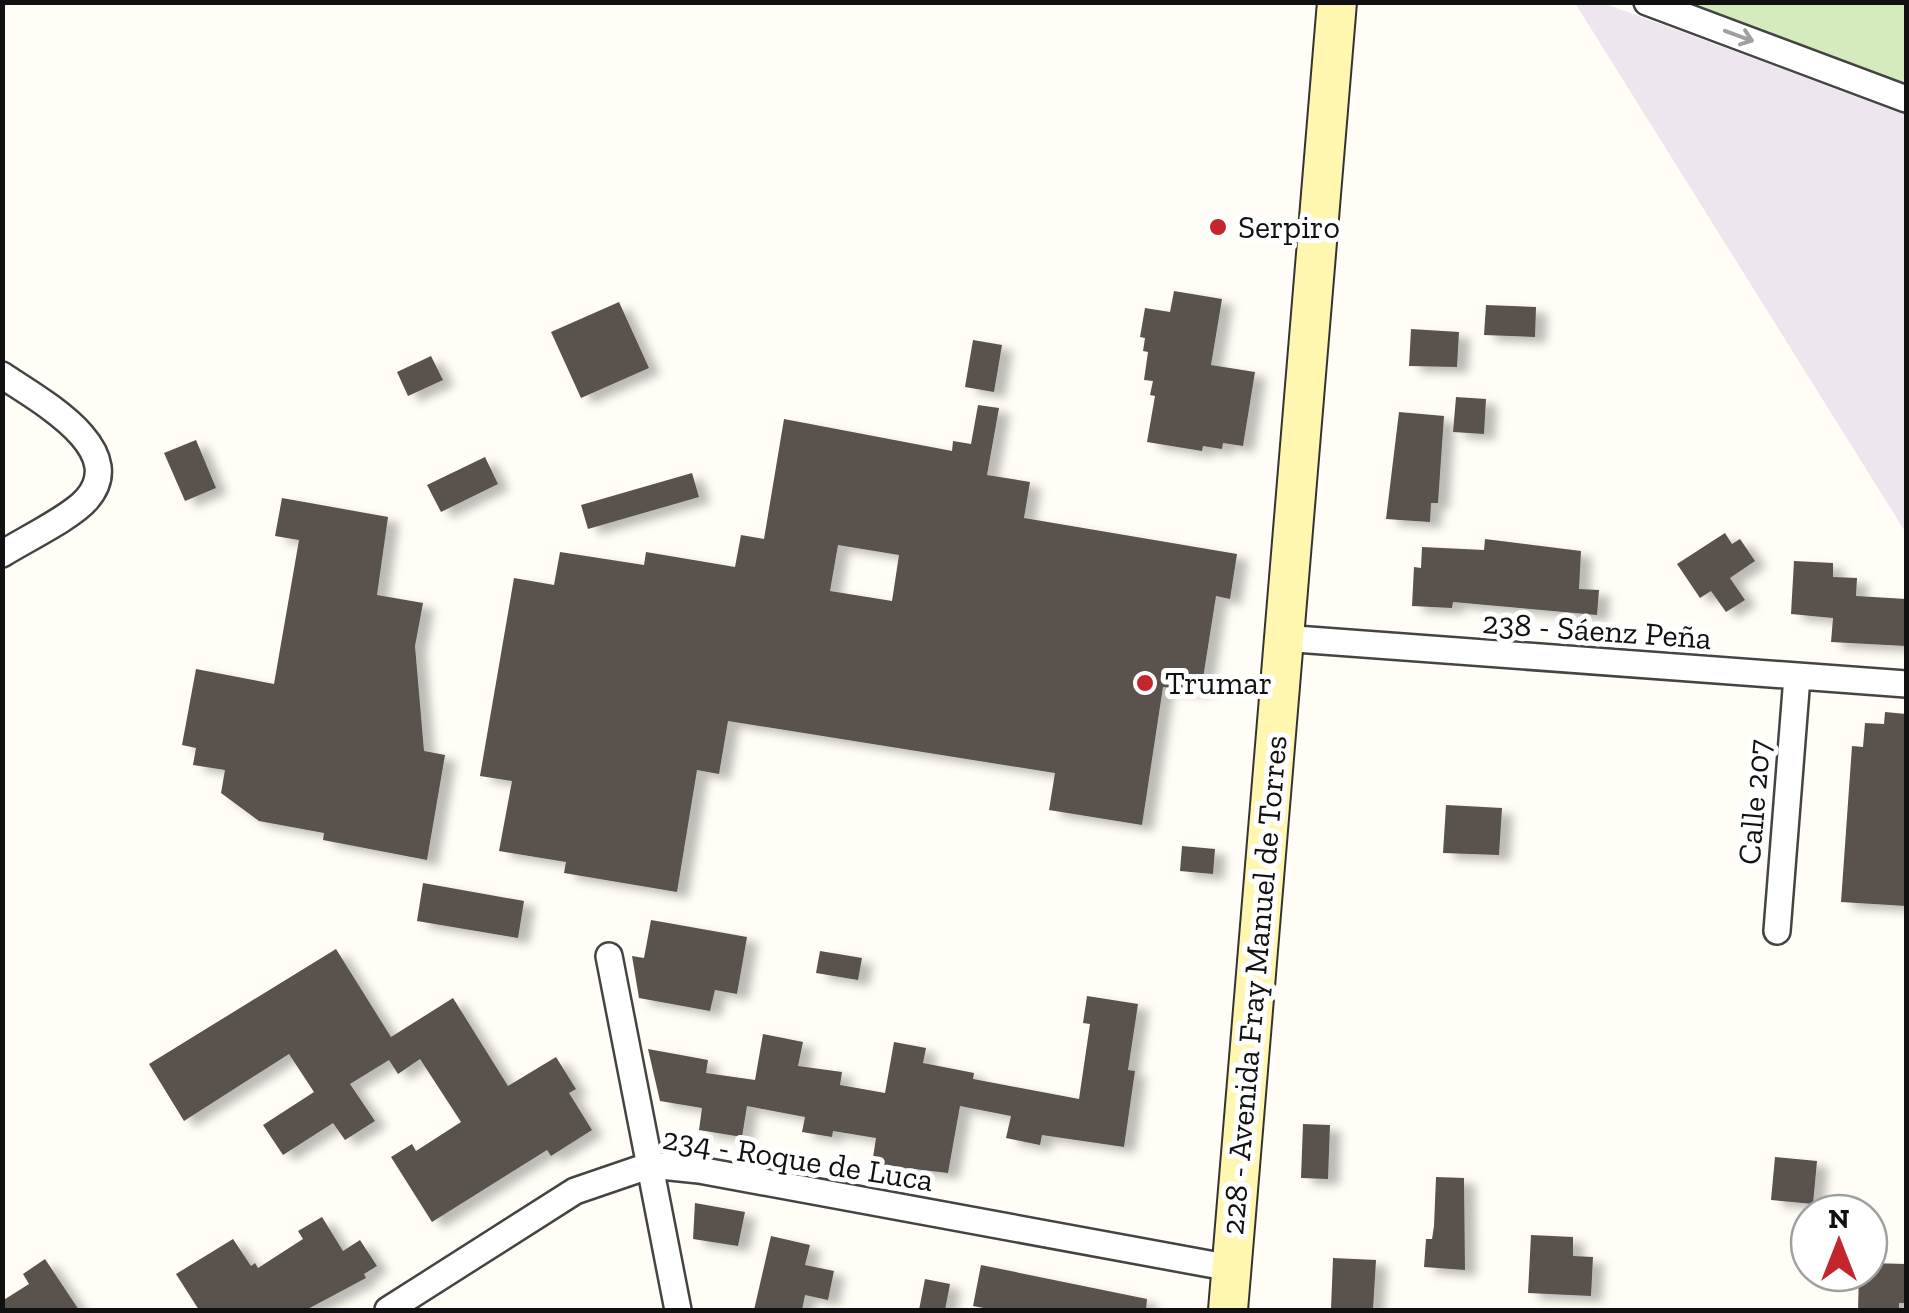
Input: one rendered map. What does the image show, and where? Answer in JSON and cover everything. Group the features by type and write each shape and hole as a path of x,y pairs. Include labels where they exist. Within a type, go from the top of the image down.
{"main road":[{"name":"228 - Avenida Fray Manuel de Torres","path":"1228,1310 1337,2"}],"street":[{"path":"1647,2 1906,98"},
{"path":"2,375 83,433 96,454 96,478 88,499 2,554"},
{"name":"238 - Sáenz Peña","path":"1282,638 1906,684"},
{"name":"Calle 207","path":"1777,931 1797,678"},
{"path":"609,956 678,1310"},
{"name":"234 - Roque de Luca","path":"388,1310 575,1191 651,1165 699,1170 1231,1268"}],"shaded area":[{"path":"1575,3 1603,3 1906,114 1906,533"}],"green space":[{"path":"1691,3 1901,3 1906,6 1906,85"}],"building":[{"path":"1174,291 1222,299 1211,365 1255,372 1243,446 1223,443 1222,449 1203,446 1202,451 1147,442 1155,396 1150,395 1153,381 1144,380 1148,352 1143,351 1145,338 1140,337 1145,308 1170,312"},
{"path":"619,302 649,368 581,398 551,332"},
{"path":"1486,305 1536,307 1535,337 1484,335"},
{"path":"1411,329 1459,332 1457,367 1409,366"},
{"path":"973,340 1002,345 994,392 965,387"},
{"path":"431,356 443,380 408,396 397,372"},
{"path":"1456,397 1486,399 1484,434 1453,432"},
{"path":"978,405 999,408 987,475 1030,482 1024,518 1237,554 1230,599 1216,596 1201,691 1163,687 1142,825 1049,810 1055,773 728,721 719,774 697,770 677,892 564,873 566,862 499,851 512,781 480,776 514,578 554,585 560,552 644,565 646,552 735,567 741,535 764,539 784,419 952,451 953,441 971,444","holes":["838,545 899,555 892,601 830,591"]},
{"path":"1399,412 1444,416 1438,503 1431,503 1430,522 1386,519"},
{"path":"196,440 216,488 185,501 164,453"},
{"path":"485,457 498,484 441,512 427,485"},
{"path":"692,473 699,497 588,529 581,505"},
{"path":"282,498 388,517 377,595 423,603 415,646 424,751 445,755 427,860 323,840 324,833 259,821 221,793 225,770 193,765 196,748 182,745 196,669 274,684 299,540 275,536"},
{"path":"1725,533 1732,544 1740,539 1755,561 1730,578 1745,600 1726,612 1711,591 1700,598 1677,564"},
{"path":"1485,539 1581,551 1579,589 1599,590 1597,615 1453,602 1452,608 1412,606 1414,567 1421,568 1422,547 1484,550"},
{"path":"1794,561 1833,563 1833,577 1857,578 1856,596 1906,599 1906,646 1831,642 1833,618 1791,614"},
{"path":"1885,712 1906,714 1906,906 1841,902 1852,746 1863,747 1865,723 1884,724"},
{"path":"1446,805 1502,808 1499,855 1443,853"},
{"path":"1182,846 1215,849 1213,874 1180,871"},
{"path":"423,883 524,901 518,938 417,921"},
{"path":"651,920 747,937 737,994 715,990 710,1011 639,998 632,956 644,958"},
{"path":"336,949 391,1037 453,998 508,1086 556,1057 576,1089 569,1093 592,1130 551,1156 547,1150 432,1222 391,1157 412,1144 416,1151 461,1122 420,1059 398,1074 389,1060 350,1084 375,1121 345,1140 333,1123 283,1155 263,1125 314,1092 289,1054 184,1121 149,1064"},
{"path":"820,951 862,958 858,980 816,973"},
{"path":"1087,996 1138,1004 1128,1070 1135,1071 1124,1147 1042,1135 1040,1145 1006,1138 1011,1116 960,1106 948,1173 872,1164 876,1138 833,1131 832,1137 802,1132 805,1117 747,1106 742,1137 699,1130 702,1108 660,1101 648,1049 708,1060 706,1073 755,1080 763,1034 803,1042 798,1066 842,1072 840,1085 885,1093 894,1042 926,1048 923,1063 974,1073 973,1079 1079,1099 1090,1024 1083,1023"},
{"path":"1303,1124 1330,1125 1328,1179 1301,1178"},
{"path":"1775,1157 1817,1161 1814,1193 1789,1193 1789,1202 1771,1200"},
{"path":"1436,1177 1464,1178 1465,1270 1424,1267 1426,1239 1432,1239 1434,1226"},
{"path":"695,1203 745,1212 738,1246 693,1239"},
{"path":"322,1217 343,1251 360,1240 377,1266 364,1274 366,1278 306,1310 199,1310 176,1274 233,1239 251,1266 255,1263 258,1268 303,1239 298,1231"},
{"path":"1531,1235 1573,1237 1573,1256 1593,1257 1591,1296 1528,1293"},
{"path":"771,1236 810,1245 805,1265 834,1271 828,1300 805,1295 802,1310 754,1310"},
{"path":"1333,1258 1376,1260 1373,1310 1331,1309"},
{"path":"45,1259 79,1310 2,1310 2,1301 29,1284 23,1274"},
{"path":"1889,1264 1906,1264 1906,1303 1899,1303 1899,1310 1858,1310 1858,1293 1889,1293"},
{"path":"981,1265 1147,1299 1146,1310 994,1310 973,1306"},
{"path":"925,1279 950,1284 945,1310 919,1310"}],"place":[{"name":"Serpiro","path":"1218,227"},
{"name":"Trumar","path":"1145,683"}]}
